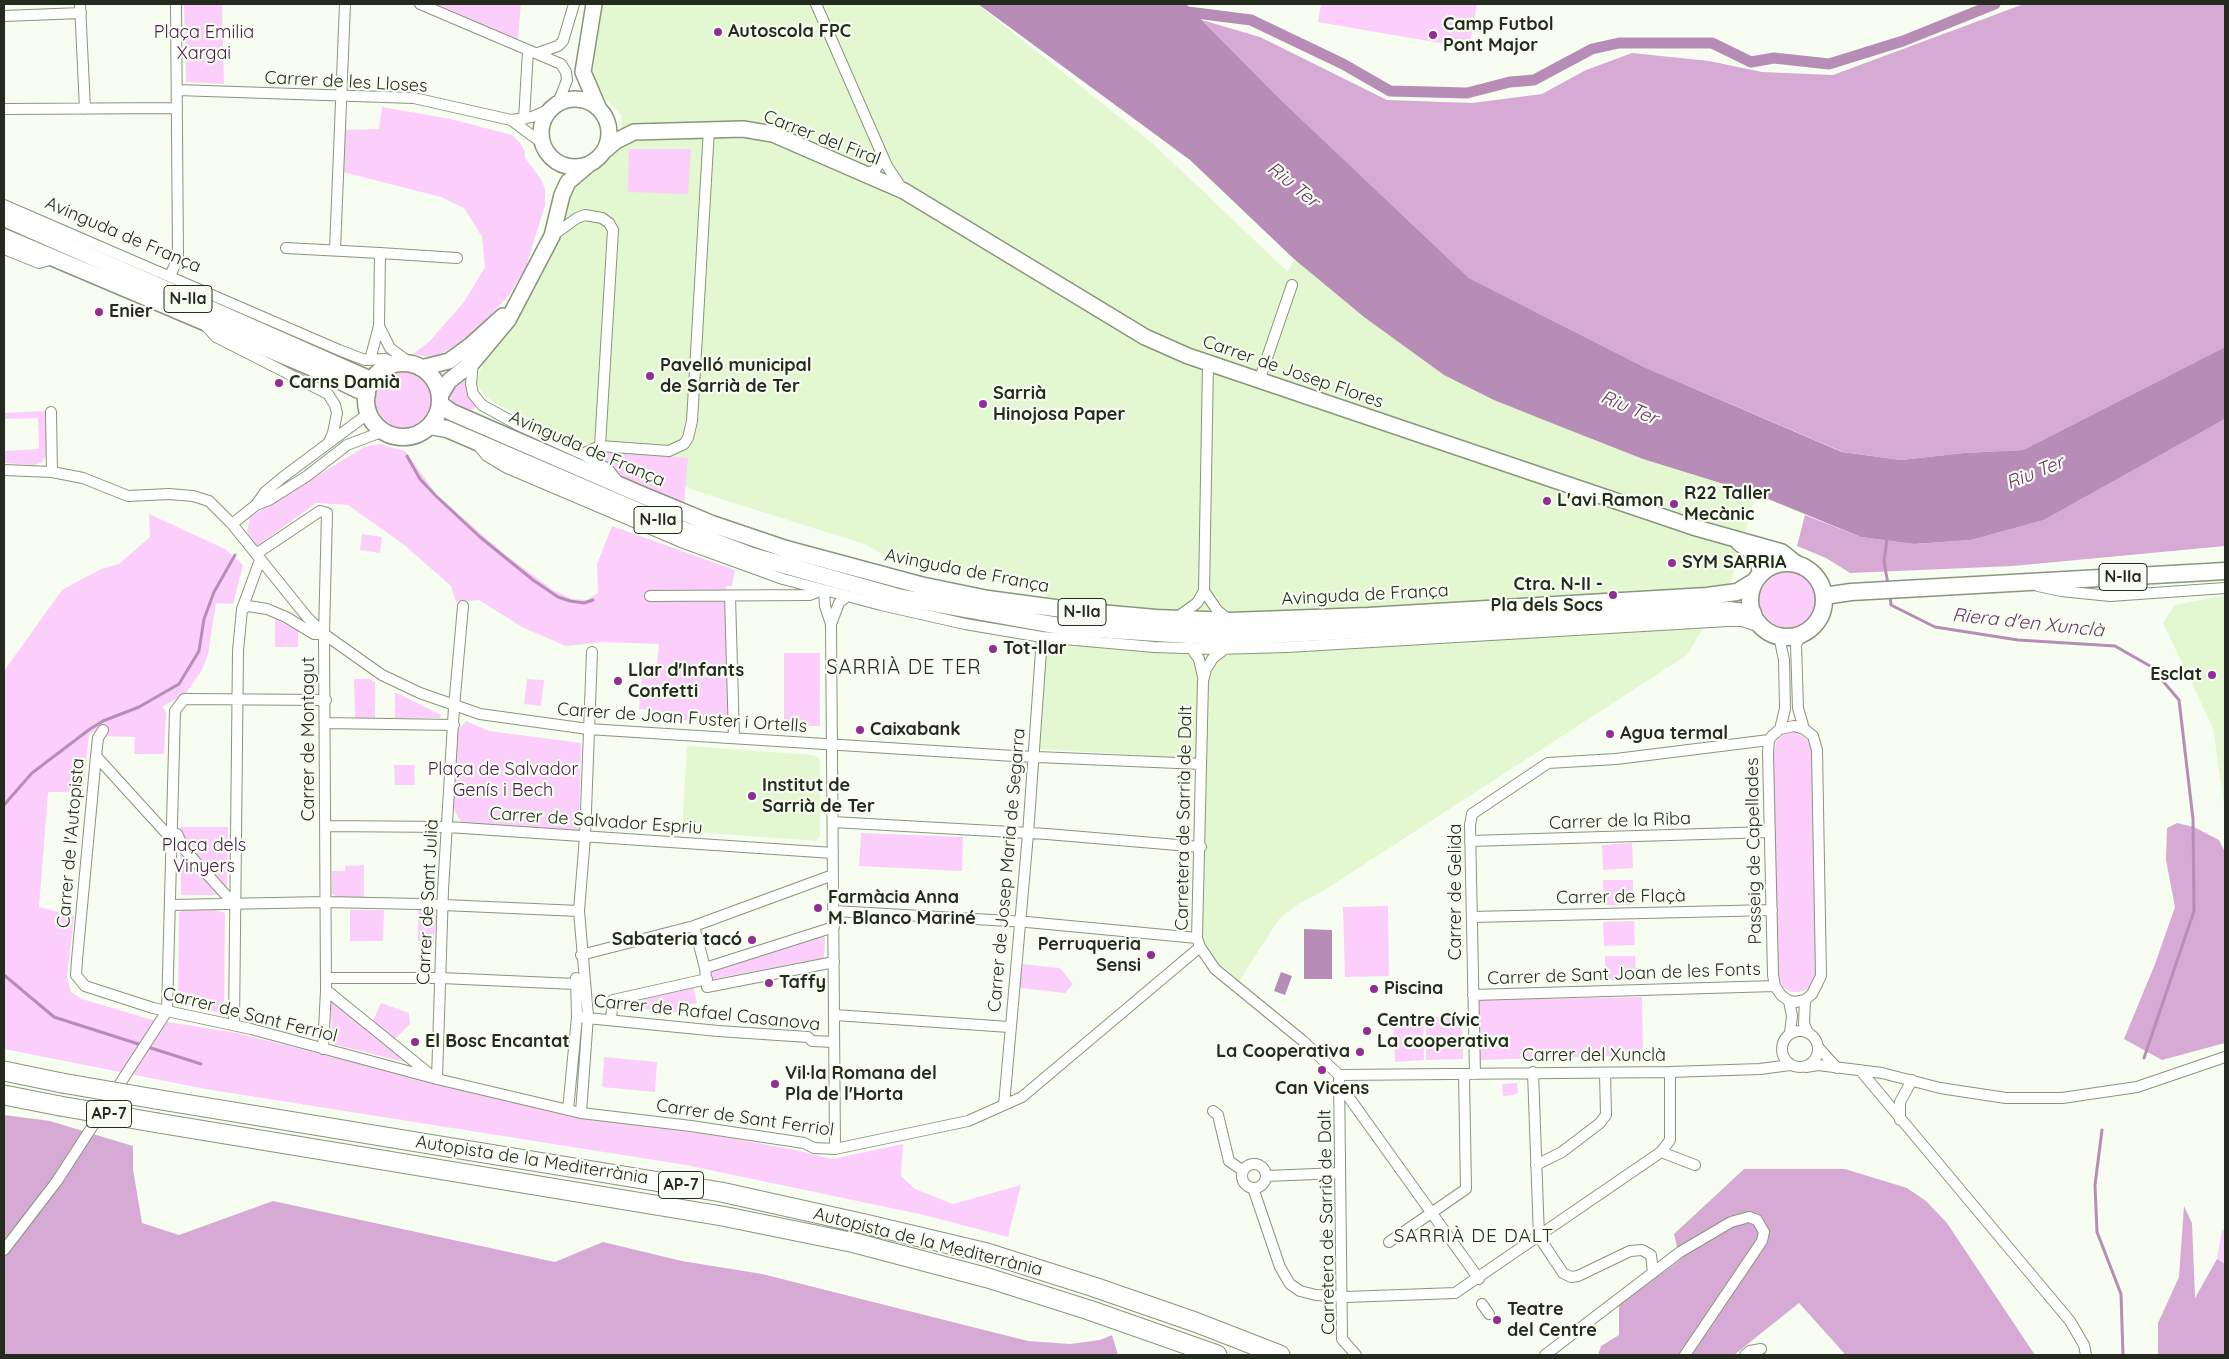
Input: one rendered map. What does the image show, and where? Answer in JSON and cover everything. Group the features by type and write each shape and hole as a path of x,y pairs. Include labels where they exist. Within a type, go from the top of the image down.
{"highway":[{"name":"Autopista de la Mediterrània","path":"4,1071 155,1099 721,1192 987,1254 1196,1322 1280,1355"},
{"name":"Autopista de la Mediterrània","path":"4,1094 158,1123 722,1216 855,1243 988,1278 1187,1343 1217,1355"}],"main road":[{"name":"Avinguda de França","path":"4,218 369,387"},
{"name":"N-IIa","path":"4,237 313,368 369,387"},
{"path":"393,363 416,365 434,380 440,400 437,416 430,426 420,433 408,437 395,436 384,432 375,424 369,413 369,387 393,363"},
{"name":"Avinguda de França","path":"440,400 452,412 712,524 786,549 911,583 988,599 1174,619 1230,620 1368,616 1707,596 1738,592 1758,578"},
{"name":"Avinguda de França","path":"430,426 447,428 665,523 752,556 898,597 1066,627 1193,636 1252,636 1729,610 1753,613"},
{"name":"N-IIa","path":"1758,578 1775,565 1797,564"},
{"path":"1758,578 1750,600 1753,613 1763,628 1779,636 1791,637 1803,634 1813,627 1820,618 1824,607 1824,596 1817,578 1797,564"},
{"name":"N-IIa","path":"1824,596 1910,588 2225,571"}],"street":[{"path":"170,276 178,258 176,4"},
{"path":"335,250 345,4"},
{"path":"533,52 558,46 563,41 574,4"},
{"path":"562,195 560,182 545,148 541,127 583,72 594,4"},
{"name":"Carrer de Josep Flores","path":"816,4 883,158 904,191 1145,336 1208,364 1735,541 1758,544 1782,552 1797,564"},
{"path":"427,5 561,64 566,72 567,80 557,104"},
{"path":"4,16 80,8 85,109"},
{"path":"524,119 533,52"},
{"path":"440,400 449,381 473,362 495,338 508,320 513,307 532,278 552,236 562,195 568,182 603,152 609,133 583,72"},
{"name":"Carrer de les Lloses","path":"177,90 414,98 511,120 524,119 557,104"},
{"path":"557,104 580,99 634,132"},
{"path":"4,109 177,108"},
{"name":"Carrer de les Lloses","path":"511,120 545,148"},
{"path":"582,454 600,446 648,451 677,448 688,438 692,415 709,129"},
{"name":"Carrer del Firal","path":"603,152 616,141 634,132 709,129 760,131 904,191"},
{"path":"545,148 558,163 568,166 588,165"},
{"path":"866,174 875,170 883,158"},
{"name":"Avinguda de França","path":"4,205 339,350 368,360 386,359 393,363"},
{"path":"552,236 577,218 585,215 594,215 602,218 609,223 613,230 600,446"},
{"path":"286,248 457,258"},
{"path":"4,249 39,263 53,259"},
{"path":"368,360 379,326 380,253"},
{"path":"1259,381 1292,285"},
{"path":"379,326 390,348 416,365 450,361 471,345 513,307"},
{"path":"201,321 216,337 328,394 335,404 337,414 334,433 329,442"},
{"path":"473,362 470,374 473,394 482,405 520,426 582,454 608,469 622,486"},
{"path":"1174,619 1197,603 1204,591 1208,364"},
{"path":"51,412 52,472"},
{"path":"256,505 265,492 369,413"},
{"path":"484,426 520,426"},
{"path":"232,524 256,505 268,500 306,476 347,445 384,432"},
{"name":"Avinguda de França","path":"474,440 487,456 508,468 630,521 731,561 847,596 965,624 1042,637 1191,648 1226,648 1728,621 1742,621 1763,628"},
{"name":"Carrer de Joan Fuster i Ortells","path":"4,470 52,472 83,478 128,496 169,494 202,498 209,501 232,524 307,617 324,634 382,675 454,707 480,714 529,723 588,729 1034,756 1201,764"},
{"name":"Carrer de Montagut","path":"258,557 320,511 327,513 324,634 326,700 326,990 324,1049"},
{"name":"Carrer de Josep Flores","path":"1735,541 1756,555 1758,578"},
{"path":"234,1025 238,651 242,609 258,557"},
{"path":"2020,582 2061,591 2110,596 2225,588"},
{"path":"650,596 810,596 823,590 825,606 831,624 835,1149"},
{"path":"1204,591 1217,610 1230,620"},
{"path":"730,596 734,738"},
{"path":"831,624 839,603 847,596"},
{"path":"242,609 248,606 267,608 314,634 324,634"},
{"name":"Carrer de Sant Julià","path":"437,1080 443,905 454,707 464,606"},
{"path":"1803,634 1796,644 1798,708 1804,729"},
{"path":"1779,636 1784,660 1785,709 1780,729 1794,726 1804,729 1813,736 1817,750 1821,970 1818,986 1805,1000 1804,1024 1808,1033 1814,1038 1818,1048 1838,1068"},
{"name":"Carrer de Josep Maria de Segarra","path":"1004,1106 1009,1027 1028,834 1042,637"},
{"name":"Carretera de Sarrià de Dalt","path":"1191,648 1199,659 1203,681 1199,942 1215,969 1260,1008 1303,1040 1339,1080 1342,1339 1356,1355"},
{"name":"Carretera de Sarrià de Dalt","path":"1203,681 1206,669 1213,658 1226,648"},
{"path":"581,1113 583,1017 579,911 585,837 592,652"},
{"path":"4,1250 56,1181 167,1011 175,711 184,699 326,700"},
{"path":"326,723 454,725"},
{"name":"Passeig de Capellades","path":"1775,986 1769,740 1780,729"},
{"name":"Carrer de l'Autopista","path":"77,960 96,756 98,738 102,730"},
{"name":"Carrer de Gelida","path":"1432,1211 1466,1189 1473,995 1470,841 1472,814 1548,763 1616,759 1769,740"},
{"path":"96,756 166,833 177,834 185,850 235,905"},
{"path":"833,822 1201,847"},
{"name":"Carrer de Salvador Espriu","path":"326,826 448,827 833,853"},
{"name":"Carrer de la Riba","path":"1470,841 1770,832"},
{"path":"581,955 694,926 833,875"},
{"path":"171,905 325,902 579,911"},
{"name":"Carrer de Flaçà","path":"1472,917 1772,910"},
{"path":"834,911 1020,923 1199,942"},
{"path":"694,926 705,968 707,987 834,962"},
{"path":"705,968 834,927"},
{"name":"Carrer de Sant Ferriol","path":"77,960 76,976 85,986 167,1011 234,1025 437,1080 581,1113 691,1126 804,1143 814,1148 835,1149 968,1121 1022,1097 1199,942"},
{"path":"568,1110 583,1017 575,984 581,955"},
{"path":"326,978 440,978 575,984"},
{"path":"612,1018 613,1000 707,979"},
{"path":"1775,986 1789,1001 1792,1016 1790,1033"},
{"name":"Carrer de Sant Joan de les Fonts","path":"1473,995 1775,986"},
{"name":"Carrer de Sant Ferriol","path":"326,990 437,1080"},
{"path":"1789,1001 1805,1000"},
{"path":"835,1015 1009,1027"},
{"name":"Carrer de Rafael Casanova","path":"583,1017 612,1018 718,1031 808,1037 812,1041 834,1042"},
{"path":"1760,1069 1772,1060 1784,1039 1790,1033 1796,1031 1808,1033"},
{"path":"1781,1047 1782,1055 1790,1065 1795,1067 1806,1066 1860,1070 1912,1080 1940,1088 2006,1098 2062,1098 2137,1087 2225,1057"},
{"path":"1806,1066 1815,1059 1818,1048"},
{"name":"Carrer del Xunclà","path":"1339,1080 1533,1072 1670,1072 1760,1069 1790,1065"},
{"path":"1860,1070 1900,1120 2070,1320 2084,1345 2086,1355"},
{"path":"1533,1072 1539,1237 1563,1273 1570,1276 1578,1276 1630,1251 1642,1250 1651,1255 1653,1272"},
{"path":"1252,1188 1280,1267 1290,1284 1300,1291 1316,1295 1455,1293 1479,1279 1661,1152 1670,1140 1670,1072"},
{"path":"1536,1165 1562,1152 1600,1123 1606,1115 1605,1073"},
{"path":"1339,1080 1479,1279"},
{"path":"1900,1120 1900,1102 1912,1080"},
{"path":"1213,1111 1218,1115 1228,1161 1242,1170"},
{"path":"1661,1152 1695,1165"},
{"path":"1256,1163 1264,1168 1266,1176 1264,1182 1259,1187 1252,1188 1245,1185 1242,1178 1242,1170 1248,1164 1256,1163"},
{"path":"1266,1176 1340,1173"},
{"path":"1389,1242 1432,1211"},
{"path":"1545,1355 1680,1252 1731,1222 1749,1217 1757,1220 1764,1232 1762,1241 1685,1355"},
{"path":"1482,1304 1489,1314"},
{"path":"1745,1355 1750,1351 1761,1349"}],"shaded area":[{"path":"602,4 977,4 1151,142 1288,272 1294,259 1364,317 1444,375 1643,459 1756,494 1731,581 1687,655 1323,891 1297,905 1279,919 1239,981 1208,953 1203,935 1206,759 1037,749 1045,586 1010,584 898,562 864,544 696,491 496,404 485,396 476,383 486,357 533,291 554,244 573,178 600,165 620,144 622,115 604,98 592,76"},
{"path":"2024,4 2225,4 2225,347 2023,450 1964,453 1901,460 1843,452 1644,367 1469,278 1280,99 1202,20 1260,37 1387,100 1472,103 1542,94 1586,70 1632,53 1709,61 1762,72 1833,75"},
{"path":"2225,419 2225,546 2013,566 1850,573 1826,558 1797,546 1805,515 1861,537 1914,544 1971,540 2044,520"},
{"path":"2225,595 2225,812 2213,728 2163,623 2175,605"},
{"name":"Institut de Sarrià de Ter","path":"687,746 814,755 820,760 820,837 816,841 682,831"},
{"path":"2177,823 2194,827 2219,840 2225,852 2225,1043 2162,1060 2124,1039 2155,964 2175,907 2166,860 2167,828"},
{"path":"4,1115 50,1121 133,1146 133,1169 142,1223 179,1235 273,1201 555,1262 603,1242 682,1261 762,1274 1028,1341 1070,1344 1100,1340 1112,1335 1118,1355 4,1355"},
{"path":"1744,1169 1845,1169 1907,1188 1926,1201 1947,1223 2035,1355 1843,1355 1844,1353 1799,1303 1734,1355 1598,1355 1601,1346 1619,1335 1619,1305 1680,1260 1674,1234"},
{"path":"2184,1206 2192,1223 2195,1298 2217,1259 2225,1264 2225,1355 2158,1355 2158,1323 2179,1277"}],"green space":[{"name":"Plaça Emilia Xargai","path":"184,4 222,4 224,84 186,82"},
{"path":"437,4 521,4 518,39 437,6"},
{"name":"Camp Futbol Pont Major","path":"1321,4 1477,4 1469,48 1318,22"},
{"path":"382,107 451,119 512,135 525,151 525,158 541,179 545,189 545,205 526,267 509,295 474,333 440,355 429,357 413,354 430,341 464,302 485,267 482,237 464,208 441,197 343,172 344,130 379,129"},
{"path":"629,149 691,149 688,194 628,192"},
{"path":"404,372 415,374 428,385 433,401 431,412 420,425 404,430 393,428 380,417 375,401 377,390 388,377"},
{"path":"467,372 468,389 477,405 470,413 454,406 450,397 450,389"},
{"path":"45,411 47,454 42,462 34,465 4,463 4,451 39,449 38,418 4,419 4,413"},
{"path":"379,444 405,451 437,495 503,553 553,590 572,599 587,600 598,593 597,564 612,526 735,570 732,586 726,586 728,723 650,718 649,710 639,709 642,675 656,676 659,644 603,642 566,646 522,627 479,600 456,602 451,586 403,544 348,505 316,503 257,546 247,532 250,517 364,447"},
{"path":"610,452 688,458 684,505 630,482 593,453"},
{"path":"149,514 225,549 243,565 233,604 216,603 208,654 202,670 186,693 162,707 166,714 164,754 134,754 135,737 102,736 103,724 89,735 83,792 48,792 39,907 74,916 67,977 71,992 82,999 149,1019 237,1033 565,1115 718,1136 796,1150 832,1159 903,1144 901,1176 915,1189 953,1204 1021,1185 1008,1237 924,1215 686,1165 206,1089 4,1049 4,671 62,590 101,569 119,564 150,537"},
{"path":"362,534 382,537 380,553 360,550"},
{"path":"1788,570 1799,572 1812,583 1817,599 1815,610 1804,623 1788,628 1777,626 1764,615 1759,599 1761,588 1772,575"},
{"path":"275,619 298,631 298,647 275,647"},
{"path":"784,653 820,653 820,726 784,726"},
{"path":"354,679 369,679 375,682 375,718 355,718"},
{"path":"527,679 544,680 541,706 524,704"},
{"path":"395,692 441,715 440,718 395,718"},
{"name":"Plaça de Salvador Genís i Bech","path":"466,721 489,731 581,743 579,834 462,824 454,810 455,734"},
{"path":"1793,732 1801,735 1808,741 1813,753 1818,970 1816,982 1809,989 1799,992 1791,992 1783,987 1778,977 1773,757 1776,742 1783,735"},
{"path":"394,765 414,765 415,785 395,785"},
{"name":"Plaça dels Vinyers","path":"180,827 228,827 227,885 222,895 181,895"},
{"path":"861,833 963,837 962,871 859,866"},
{"path":"1632,843 1633,868 1603,870 1602,845"},
{"path":"364,865 364,897 337,897 332,893 332,871 345,871 345,866"},
{"path":"1603,880 1633,880 1633,905 1603,905"},
{"path":"1388,906 1389,976 1345,977 1343,907"},
{"path":"183,910 216,910 225,913 224,1009 219,1013 180,1003 178,999 179,913"},
{"path":"350,910 384,910 383,941 350,941"},
{"path":"418,910 430,910 436,916 434,941 418,941"},
{"path":"1634,921 1635,945 1604,946 1603,922"},
{"path":"821,934 825,938 824,958 713,979 711,969"},
{"path":"1605,956 1635,956 1636,980 1605,980"},
{"path":"1022,964 1060,968 1073,984 1065,993 1020,988"},
{"path":"693,987 697,1003 688,1005 690,1014 617,1006 617,1004"},
{"path":"1642,997 1643,1055 1480,1060 1478,1000"},
{"path":"330,999 412,1064 333,1044"},
{"path":"381,1003 409,1013 410,1024 395,1039 373,1021"},
{"path":"1423,1016 1424,1060 1395,1062 1393,1017"},
{"path":"1462,1016 1463,1059 1426,1060 1426,1017"},
{"path":"604,1057 657,1062 655,1092 602,1087"},
{"path":"1517,1083 1518,1093 1503,1096 1502,1084"},
{"path":"2222,1229 2225,1231 2225,1264 2217,1259"}],"water":[{"name":"Riu Ter","path":"978,4 1186,4 1280,99 1469,278 1644,367 1842,452 1901,460 1964,453 2023,450 2225,347 2225,419 2044,520 1971,540 1914,544 1861,537 1756,494 1643,459 1494,400 1444,375 1364,317 1294,259 1190,160"},
{"path":"1304,929 1332,930 1332,979 1304,979"},
{"path":"1281,972 1292,976 1285,995 1274,991"}],"waterway":[{"path":"1180,11 1251,20 1343,64 1390,91 1467,93 1510,82 1534,80 1592,49 1619,43 1712,43 1751,62 1774,58 1829,64 1903,41 1995,4"},
{"path":"407,456 420,479 436,496 480,537 533,580 558,597 584,603 593,600"},
{"name":"Riera d'en Xunclà","path":"1887,538 1884,562 1888,584"},
{"path":"4,805 32,773 90,729 103,721 139,707 179,684 199,651 204,619 214,592 235,555"},
{"name":"Riera d'en Xunclà","path":"1890,595 1891,605 1935,627 2018,640 2115,646 2150,666 2179,700 2193,819 2194,911 2144,1058"},
{"path":"4,975 54,1017 201,1064"},
{"name":"Riera d'en Xunclà","path":"2102,1130 2095,1185 2097,1232 2121,1294 2123,1355"}],"place":[{"name":"Autoscola FPC","path":"718,32"},
{"name":"Camp Futbol Pont Major","path":"1433,35"},
{"name":"Enier","path":"99,312"},
{"name":"Pavelló municipal de Sarrià de Ter","path":"650,376"},
{"name":"Carns Damià","path":"279,383"},
{"name":"Sarrià Hinojosa Paper","path":"983,404"},
{"name":"L'avi Ramon","path":"1547,501"},
{"name":"R22 Taller Mecànic","path":"1674,504"},
{"name":"SYM SARRIA","path":"1672,563"},
{"name":"Ctra. N-II - Pla dels Socs","path":"1613,595"},
{"name":"Tot-llar","path":"993,649"},
{"name":"Esclat","path":"2212,675"},
{"name":"Llar d'Infants Confetti","path":"618,681"},
{"name":"Caixabank","path":"860,730"},
{"name":"Agua termal","path":"1610,734"},
{"name":"Institut de Sarrià de Ter","path":"752,796"},
{"name":"Farmàcia Anna M. Blanco Mariné","path":"818,908"},
{"name":"Sabateria tacó","path":"752,940"},
{"name":"Perruqueria Sensi","path":"1151,955"},
{"name":"Taffy","path":"769,983"},
{"name":"Piscina","path":"1374,989"},
{"name":"Centre Cívic La cooperativa","path":"1367,1031"},
{"name":"El Bosc Encantat","path":"415,1042"},
{"name":"La Cooperativa","path":"1360,1052"},
{"name":"Can Vicens","path":"1322,1070"},
{"name":"Vil·la Romana del Pla de l'Horta","path":"775,1084"},
{"name":"Teatre del Centre","path":"1497,1320"}],"district":[{"name":"SARRIÀ DE TER","path":"904,668"},
{"name":"SARRIÀ DE DALT","path":"1474,1236"}]}
